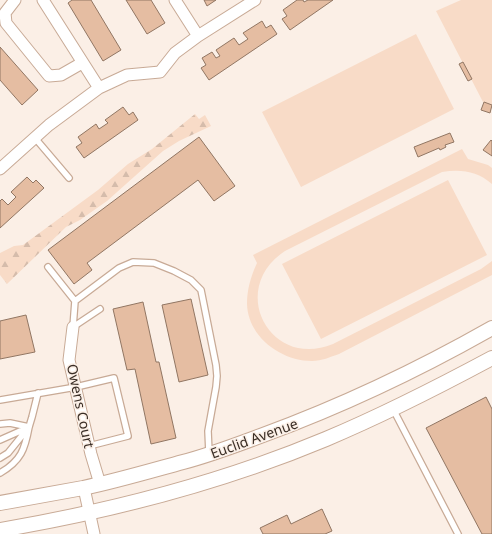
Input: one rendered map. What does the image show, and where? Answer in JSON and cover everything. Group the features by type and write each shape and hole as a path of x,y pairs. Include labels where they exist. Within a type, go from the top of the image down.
{"street":[{"path":"15,0 5,13 6,23 49,76 60,75 82,63"},
{"path":"43,0 99,88"},
{"path":"175,0 198,36"},
{"path":"0,169 49,125 99,88 128,75 160,72 175,53 198,36 255,0"},
{"name":"Owens Court","path":"73,327 69,360 89,446 100,484"},
{"name":"Euclid Avenue","path":"0,503 84,488 184,462 298,422 402,377 492,328"},
{"name":"Euclid Avenue","path":"0,530 90,514 191,487 251,467 326,439 393,409 492,359"},
{"path":"84,488 94,534"}],"lane":[{"path":"34,138 69,178"},
{"path":"75,301 119,268 133,262 154,263 174,271 191,280 201,290 217,376 208,431 208,454"},
{"path":"48,266 75,301 73,327"},
{"path":"73,327 100,309"},
{"path":"0,400 76,388 114,378 128,436 89,446"},
{"path":"0,473 8,469 22,454 38,393"},
{"path":"393,409 458,534"},
{"path":"0,424 10,423 29,427"},
{"path":"0,440 29,427"},
{"path":"0,458 8,453 29,427"}],"green space":[{"path":"461,0 492,0 492,105 483,102 436,11"},
{"path":"416,34 454,109 301,187 262,112"},
{"path":"195,114 199,119 205,115 211,126 179,141 163,151 107,201 80,220 66,227 7,284 0,275 0,253 14,246 23,245 98,190 128,164 152,149"},
{"path":"462,149 468,159 488,165 492,168 492,184 481,176 468,172 442,172 285,251 268,267 259,285 258,304 264,322 275,336 291,346 310,349 333,344 481,269 492,261 492,275 339,354 323,360 300,360 289,357 278,352 260,337 253,327 247,304 250,283 257,263 253,255"},
{"path":"448,180 487,255 321,339 282,264"}],"building":[{"path":"72,0 91,0 121,50 103,61 68,3"},
{"path":"126,0 151,0 165,23 147,34"},
{"path":"204,0 216,0 207,6"},
{"path":"297,0 303,0 304,2 308,0 333,0 290,30 282,19 287,16 283,10"},
{"path":"262,21 266,28 271,25 277,34 209,80 201,68 206,65 202,58 212,52 216,58 220,56 216,50 234,38 239,45 248,39 243,33"},
{"path":"0,47 38,90 22,105 0,80"},
{"path":"463,62 472,79 468,81 459,64"},
{"path":"484,102 492,105 490,113 481,110"},
{"path":"123,107 129,115 133,112 138,120 84,158 76,147 82,143 78,137 96,124 99,129 108,123 105,120"},
{"path":"450,133 454,142 445,145 446,147 440,150 439,148 418,157 414,147"},
{"path":"199,137 235,186 214,201 198,180 87,263 92,270 74,284 48,250"},
{"path":"491,140 492,141 492,156 483,150"},
{"path":"27,177 33,183 36,180 44,188 0,228 0,201 2,199 8,205 16,197 11,192"},
{"path":"191,299 208,375 179,382 162,305"},
{"path":"143,302 156,362 159,362 176,438 151,444 135,369 127,370 113,309"},
{"path":"26,315 35,352 0,359 0,321"},
{"path":"486,397 492,409 492,534 482,534 426,428"},
{"path":"322,509 332,531 325,534 263,534 260,528 287,515 291,524"}]}
